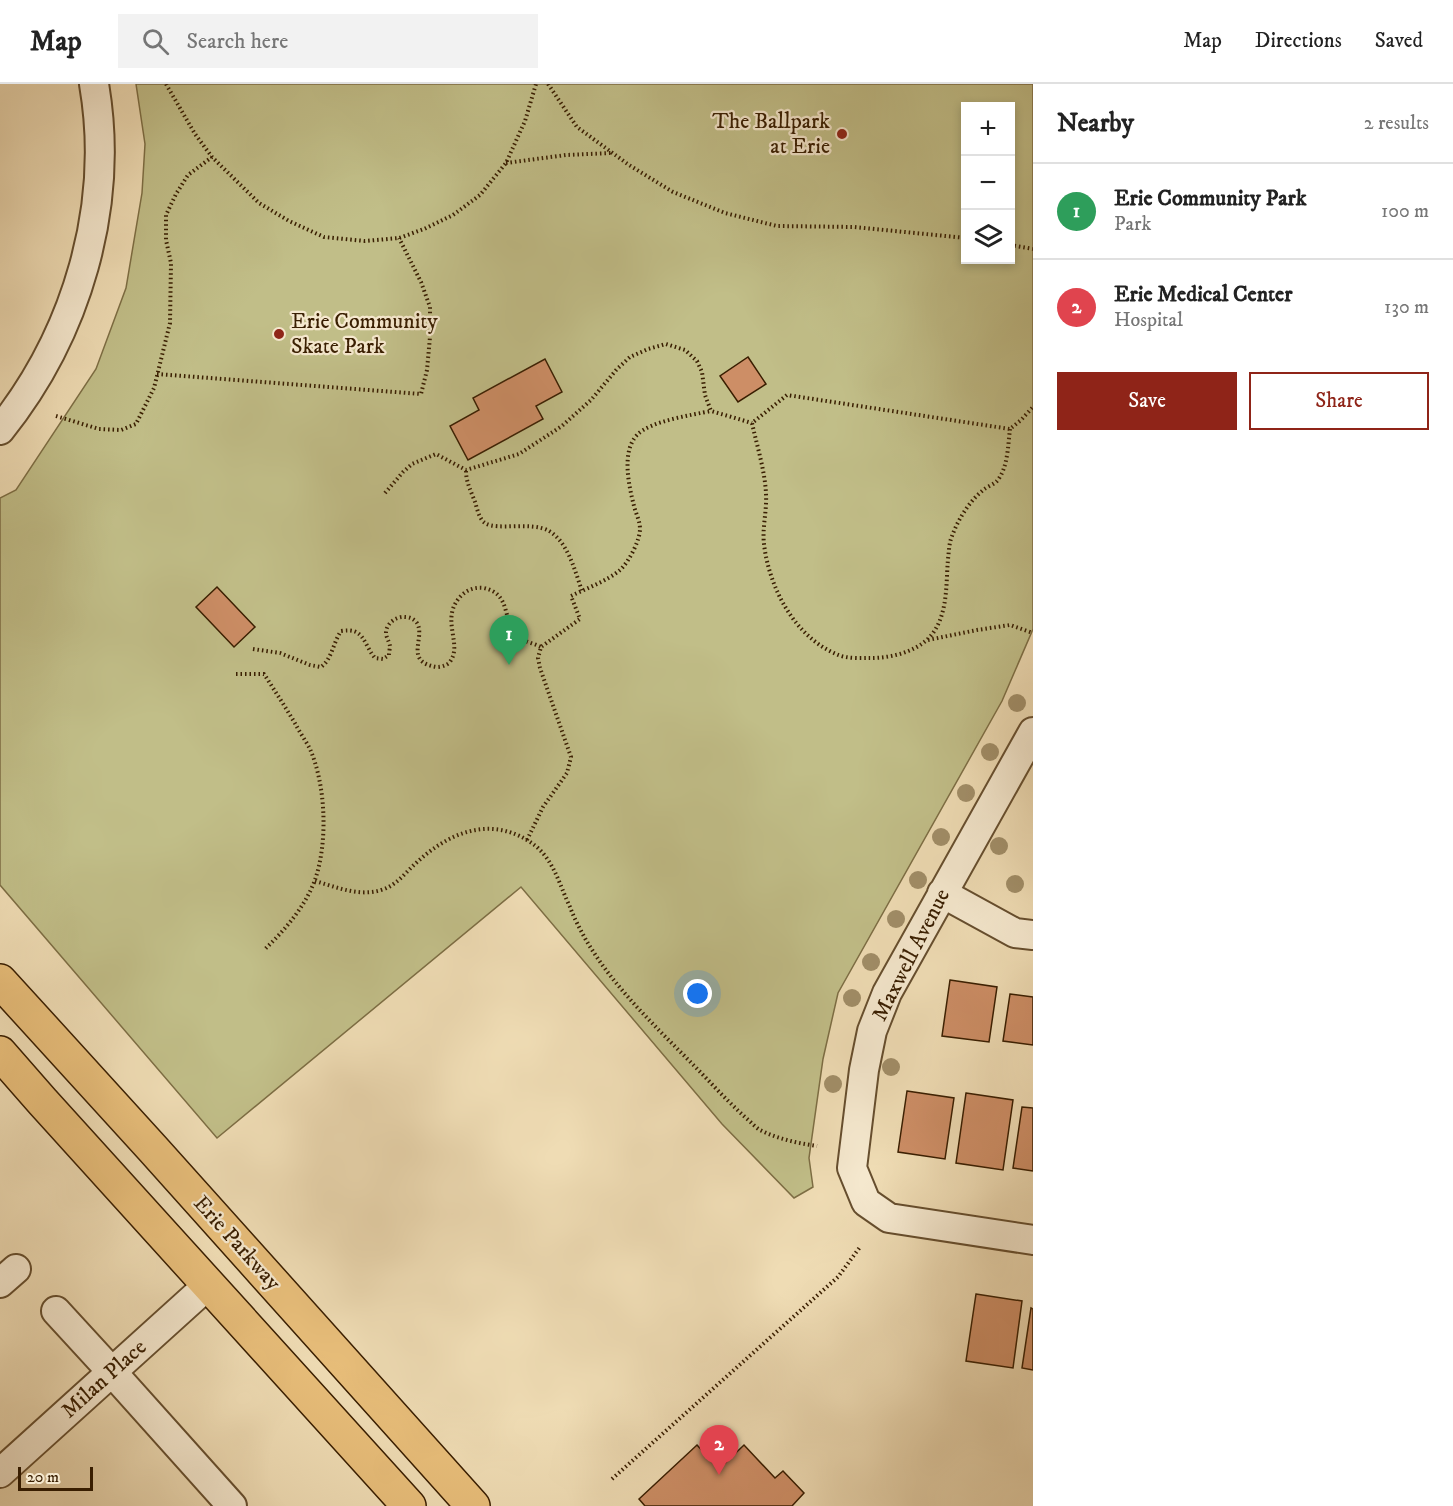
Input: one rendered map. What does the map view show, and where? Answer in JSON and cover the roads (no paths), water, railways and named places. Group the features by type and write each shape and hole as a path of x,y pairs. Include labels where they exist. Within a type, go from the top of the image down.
{"main road":[{"name":"Erie Parkway","path":"0,981 473,1506"},
{"path":"0,1053 409,1506"}],"street":[{"path":"0,430 41,370 61,330 78,287 90,245 98,198 100,153 94,84"},
{"name":"Maxwell Avenue","path":"1033,732 887,993 872,1031 864,1070 852,1168 866,1202 889,1218 1033,1240"},
{"path":"942,893 1015,933 1033,936"},
{"name":"Milan Place","path":"0,1473 208,1285"},
{"path":"56,1311 232,1506"}],"place":[{"name":"The Ballpark at Erie","path":"842,134"},
{"name":"Erie Community Skate Park","path":"279,334"},
{"name":"Erie Community Park","path":"509,665"},
{"name":"Erie Medical Center","path":"719,1475"}]}
